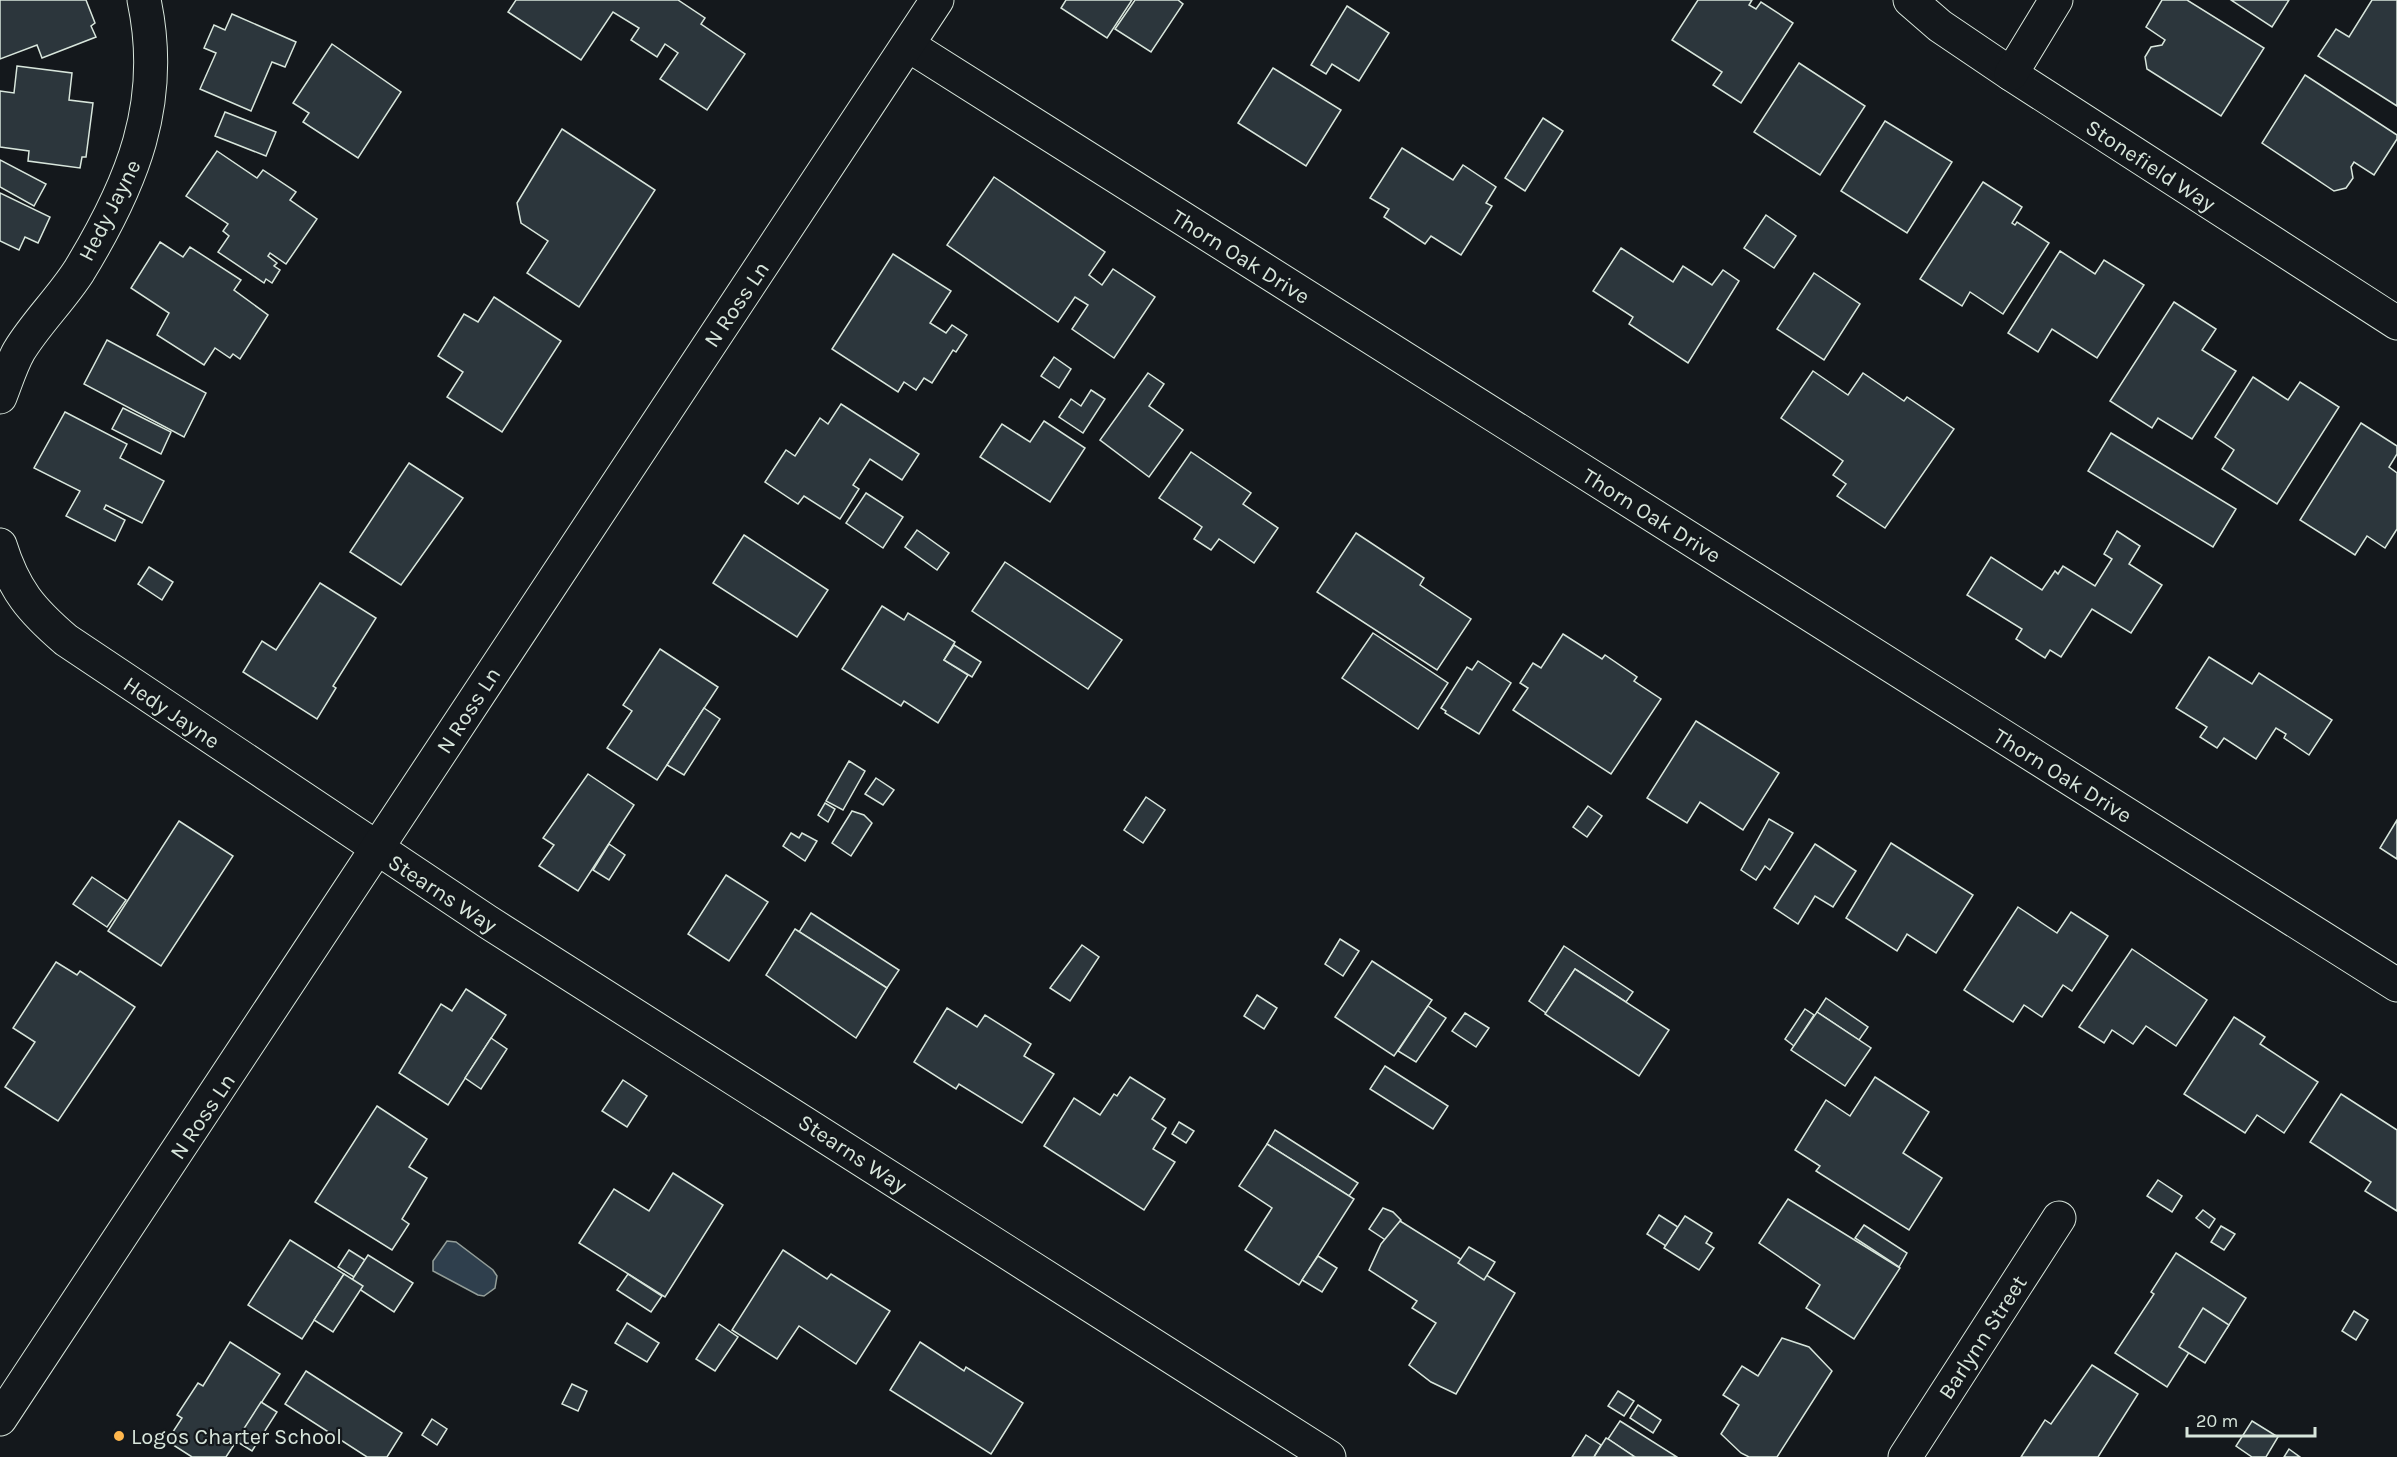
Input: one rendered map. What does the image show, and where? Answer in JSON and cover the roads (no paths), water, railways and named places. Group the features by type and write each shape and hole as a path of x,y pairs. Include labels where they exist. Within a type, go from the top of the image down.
{"street":[{"name":"Hedy Jayne","path":"0,397 19,352 79,271 140,150 149,110 150,57 144,0"},
{"name":"N Ross Ln","path":"0,1419 937,0"},
{"name":"Stonefield Way","path":"1910,0 1940,27 2011,74 2394,315"},
{"path":"2011,74 2056,0"},
{"name":"Thorn Oak Drive","path":"908,45 2397,985"},
{"name":"Hedy Jayne","path":"0,544 18,589 38,617 66,640 377,850"},
{"name":"Stearns Way","path":"377,850 1329,1457"},
{"name":"Barlynn Street","path":"1905,1457 2059,1218"}],"water":[{"path":"447,1241 456,1242 493,1270 497,1276 495,1288 484,1296 478,1295 433,1271 433,1261"}],"place":[{"name":"Logos Charter School","path":"119,1436"}]}
